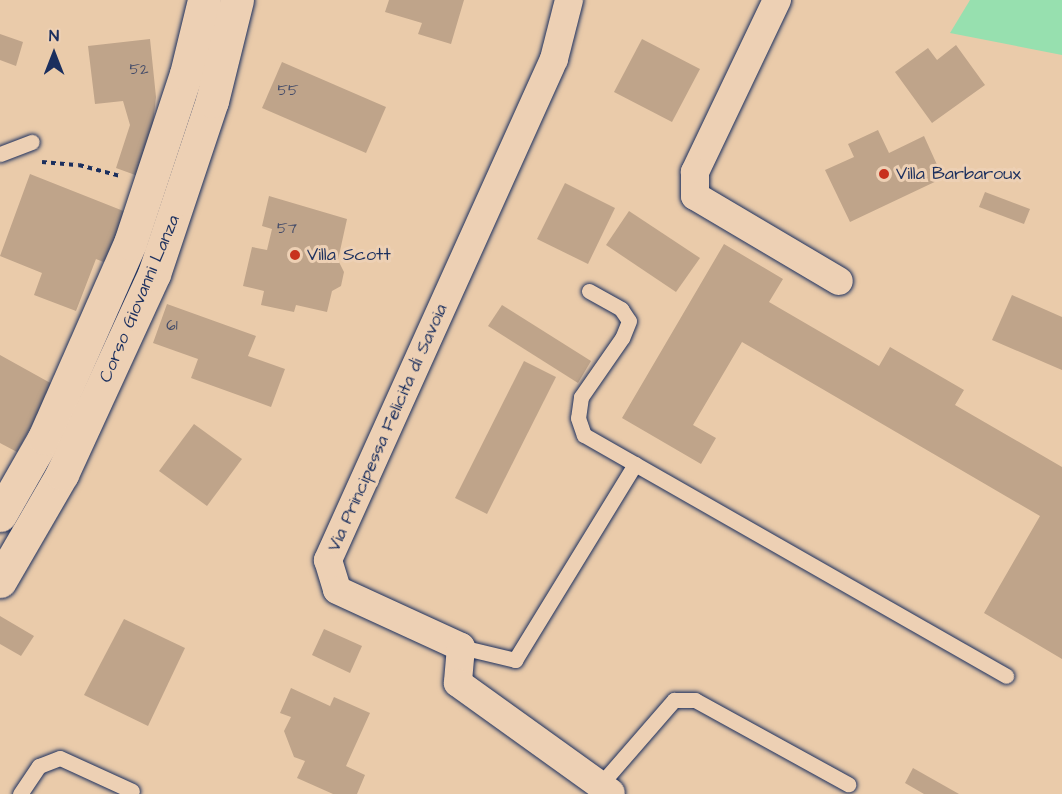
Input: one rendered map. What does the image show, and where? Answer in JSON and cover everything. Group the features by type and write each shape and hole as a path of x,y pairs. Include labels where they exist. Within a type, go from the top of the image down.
{"street":[{"name":"Corso Giovanni Lanza","path":"0,515 44,438 130,243 183,85 204,0"},
{"name":"Corso Giovanni Lanza","path":"0,581 62,474 154,274 212,101 237,0"},
{"name":"Via Principessa Felicita di Savoia","path":"461,647 337,590 328,560 554,59 569,0"},
{"path":"777,0 695,172 695,196 839,281"},
{"path":"461,647 458,682 605,789"}],"lane":[{"path":"0,154 32,142"},
{"path":"589,291 621,309 629,321 622,338 581,397 578,418 584,435 1006,676"},
{"path":"461,647 515,660 635,464"},
{"path":"605,789 674,700 695,700 848,784"},
{"path":"20,794 39,766 60,758 132,791"}],"path":[{"path":"34,161 79,165 127,178"}],"green space":[{"path":"970,0 1062,0 1062,55 950,33"}],"building":[{"path":"389,0 464,0 451,44 418,34 422,23 385,12"},
{"path":"0,34 23,42 16,66 0,60"},
{"path":"150,39 156,97 152,133 138,176 116,168 130,125 123,101 95,104 88,46"},
{"path":"642,39 700,69 672,122 614,92"},
{"path":"956,45 985,85 932,123 895,72 928,48 937,60"},
{"path":"282,62 386,107 366,153 262,108"},
{"name":"Villa Barbaroux","path":"878,130 889,153 924,136 943,178 850,222 825,170 854,157 848,144"},
{"path":"30,174 126,212 106,263 96,259 76,311 34,295 42,273 0,256"},
{"path":"565,183 615,208 588,264 537,239"},
{"path":"985,192 1030,209 1024,224 979,207"},
{"name":"Villa Scott","path":"269,196 347,219 338,260 344,272 341,286 332,291 327,312 296,305 294,312 261,305 264,291 243,286 252,247 267,250 272,229 262,226"},
{"path":"629,211 700,258 676,292 606,245"},
{"path":"724,244 783,279 769,302 879,366 890,347 964,390 955,405 1062,467 1062,659 984,613 1040,516 742,342 693,425 716,438 701,464 622,418"},
{"path":"1012,295 1062,317 1062,370 992,340"},
{"path":"167,304 256,336 248,356 285,369 271,407 191,378 198,359 153,343"},
{"path":"502,305 591,361 578,383 488,326"},
{"path":"0,355 54,385 17,452 0,443"},
{"path":"524,361 556,377 487,514 455,498"},
{"path":"194,424 242,459 207,506 159,471"},
{"path":"0,616 34,636 21,656 0,644"},
{"path":"124,619 185,648 148,726 84,695"},
{"path":"324,629 362,646 350,673 312,655"},
{"path":"291,688 330,706 334,697 370,713 346,766 365,775 357,794 333,794 297,778 305,761 294,757 284,731 291,717 280,713"},
{"path":"913,768 959,794 924,794 905,783"}],"place":[{"name":"Villa Barbaroux","path":"884,174"},
{"name":"Villa Scott","path":"295,255"}]}
